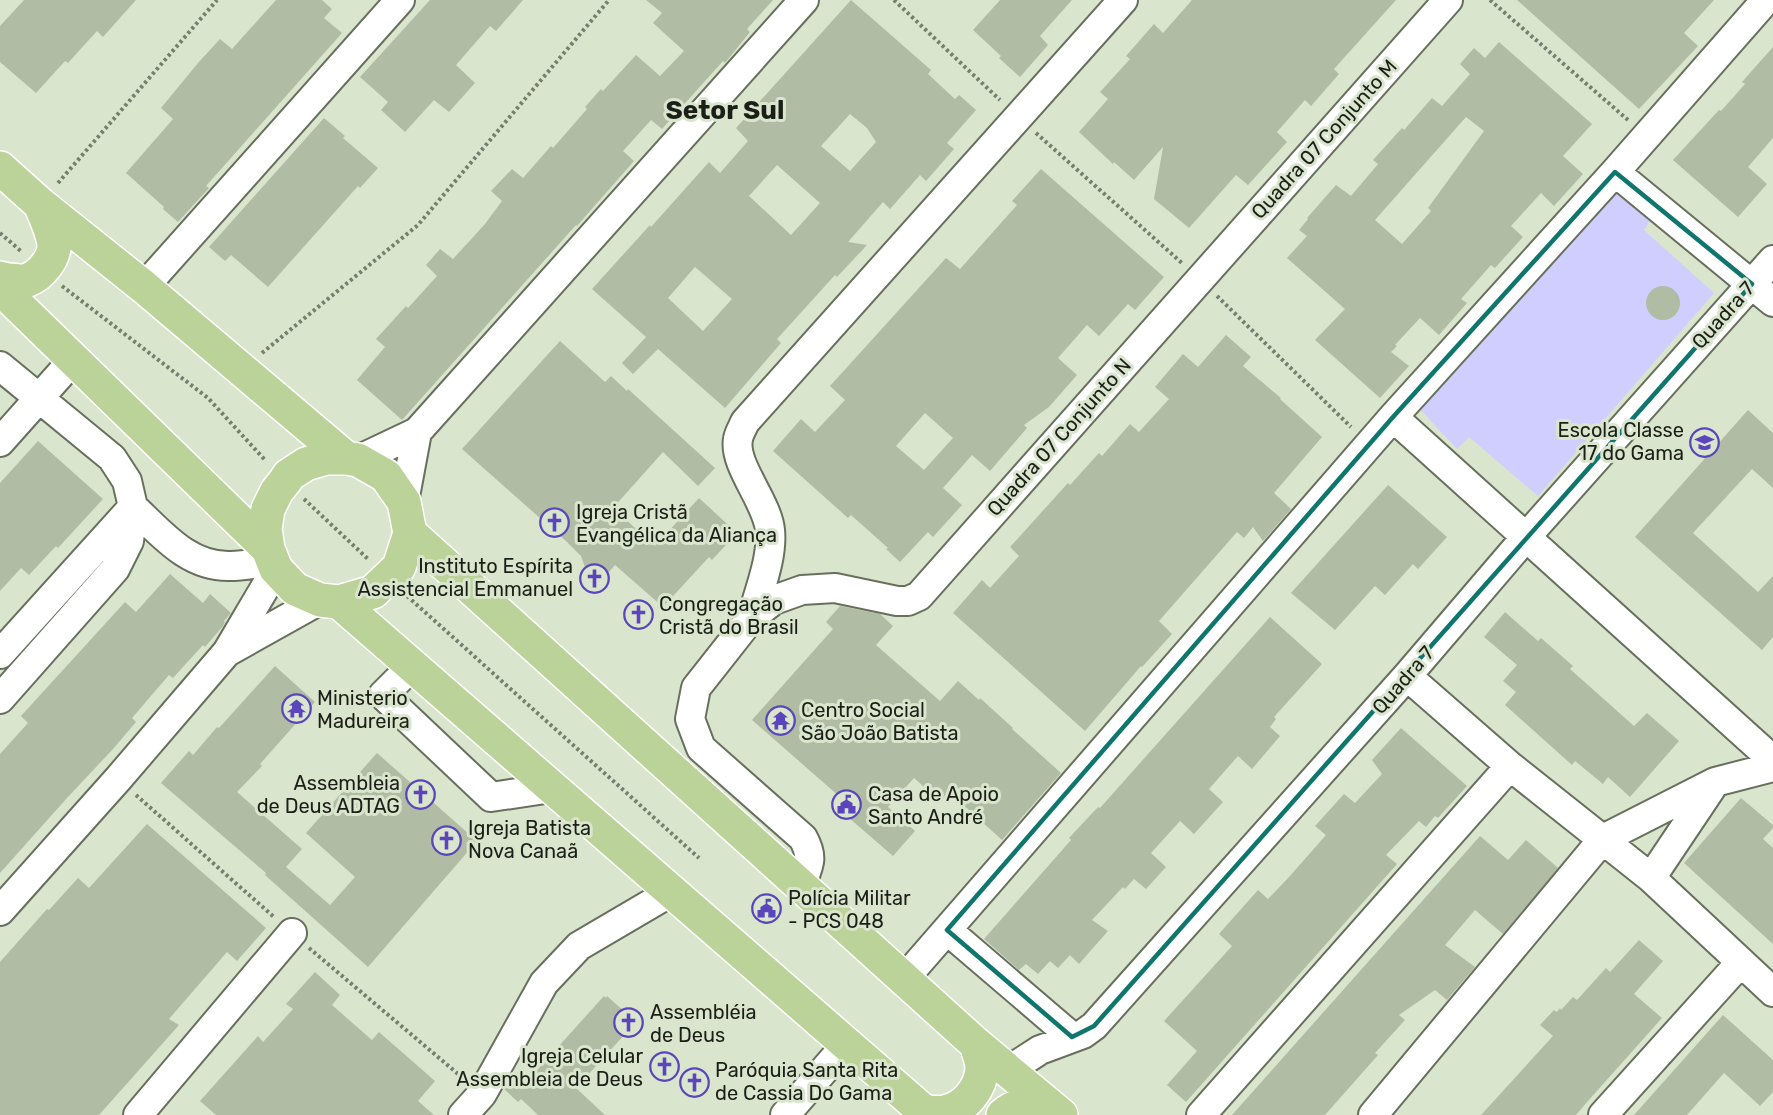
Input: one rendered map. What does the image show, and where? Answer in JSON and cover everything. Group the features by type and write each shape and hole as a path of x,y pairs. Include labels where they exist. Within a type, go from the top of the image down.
{"main road":[{"path":"0,168 40,204 352,459 386,476 407,518 801,885 976,1044 1054,1109"},
{"path":"0,278 27,280 42,271 50,259 54,246 52,234 40,204"},
{"path":"0,288 272,560 295,589 329,601 412,666 926,1114 944,1113 954,1109 965,1103 974,1091 981,1077 982,1065 976,1044"},
{"path":"272,560 265,529 268,509 277,491 290,475 306,464 326,458 352,459"},
{"path":"329,601 373,592 399,567 407,518"},
{"path":"1004,1115 1013,1108 1025,1104 1054,1109"}],"street":[{"path":"144,287 400,0"},
{"path":"352,459 417,432 804,0"},
{"path":"801,885 809,865 809,850 803,838 701,748 690,719 696,688 752,617 769,555 771,532 766,512 739,457 738,440 745,422 1123,0"},
{"name":"Quadra 07 Conjunto M","path":"1200,279 1448,0"},
{"path":"904,978 1369,444 1615,172 1766,0"},
{"path":"1615,172 1773,302"},
{"name":"Quadra 7","path":"1009,1070 1040,1050 1083,1034 1094,1026 1407,676 1526,537 1773,260"},
{"name":"Quadra 07 Conjunto N","path":"752,617 774,600 802,590 835,588 897,601 908,601 919,596 1200,279"},
{"path":"0,442 73,360"},
{"path":"0,366 112,458 127,481 133,507 129,541 114,569 0,699"},
{"path":"1393,417 1773,760"},
{"path":"407,518 417,432"},
{"path":"133,507 181,552 205,564 231,566 272,560"},
{"path":"0,654 133,507"},
{"path":"0,912 227,652 272,560"},
{"path":"227,652 329,601"},
{"path":"412,666 383,695 491,797 552,788"},
{"path":"1407,676 1510,766 1651,878 1773,992"},
{"path":"1200,1115 1510,766"},
{"path":"1373,1115 1603,839 1715,782 1773,767"},
{"path":"1651,878 1715,782"},
{"path":"464,1115 482,1094 544,983 579,946 670,892"},
{"path":"947,930 1072,1037"},
{"path":"138,1115 292,933"},
{"path":"1603,1115 1742,962"},
{"path":"785,1115 846,1045"}],"path":[{"path":"40,204 217,0"},
{"path":"242,370 418,225 609,0"},
{"path":"894,0 1018,117 1200,279 1369,444"},
{"path":"1490,0 1646,137"},
{"path":"0,233 42,271 208,398 285,481 388,578 699,858"}],"highlighted area":[{"path":"1615,172 1752,284 1094,1026 1072,1037 947,930 1393,417"}],"shaded area":[{"path":"1616,181 1657,209 1644,230 1714,293 1538,496 1469,437 1457,449 1416,405"}],"building":[{"path":"24,0 136,0 103,37 97,31 36,93 0,62 0,26"},
{"path":"276,0 322,0 332,9 324,18 342,33 206,186 209,188 178,222 126,173 173,119 161,108 198,63 220,39 232,49"},
{"path":"430,0 523,0 496,31 490,26 456,65 475,83 449,112 434,100 405,132 381,110 388,102 360,77"},
{"path":"646,0 773,0 747,29 750,32 725,63 723,61 662,129 651,120 623,151 634,161 402,420 357,380 385,347 376,339 437,276 426,265 440,249 453,259 485,224 502,201 491,191 512,169 523,178 551,146 553,148 601,89 603,91 636,55 660,76 684,51 653,23 662,13"},
{"path":"851,0 931,70 928,74 955,99 959,95 976,110 947,143 954,149 926,181 920,175 890,209 883,202 848,242 867,245 837,277 835,275 777,339 781,343 725,408 658,349 633,374 622,363 646,337 592,289 709,162 720,173 748,141 736,128","holes":["850,114 867,128 876,142 850,171 821,146","777,165 820,203 791,235 749,196","695,267 732,299 703,331 668,298"]},
{"path":"1000,0 1072,0 1040,36 1048,45 1020,77 973,30"},
{"path":"1192,0 1396,0 1334,69 1339,74 1311,106 1305,100 1277,132 1287,142 1258,174 1248,185 1236,175 1189,228 1154,199 1163,147 1134,180 1079,132 1108,99 1100,92 1130,59 1126,56 1154,24 1163,33"},
{"path":"1517,0 1714,0 1684,33 1698,46 1639,109"},
{"path":"1499,42 1592,124 1563,156 1583,174 1554,206 1541,193 1511,226 1523,237 1495,268 1491,265 1461,299 1467,303 1439,335 1420,318 1395,345 1397,346 1391,352 1409,366 1380,398 1315,340 1345,309 1287,258 1307,236 1299,230 1307,218 1336,185 1351,196 1378,164 1373,160 1402,128 1404,130 1432,98 1442,106 1470,74 1460,64 1474,48 1485,58","holes":["1466,117 1484,131 1428,208 1431,211 1402,244 1375,220"]},
{"path":"1773,47 1773,138 1748,167 1767,184 1738,217 1673,160 1745,84 1742,82"},
{"path":"324,118 378,168 360,188 358,186 268,287 231,255 225,261 209,247"},
{"path":"1041,169 1164,277 1135,310 1128,304 1099,336 1087,325 1058,358 1077,375 1049,407 1024,425 1027,428 990,471 972,455 943,488 962,505 933,537 928,532 900,562 851,515 848,518 773,451 801,419 815,432 845,400 830,386 946,258 960,269 1017,205 1012,201","holes":["925,413 953,438 924,470 896,446"]},
{"path":"1663,286 1675,291 1680,303 1675,315 1663,320 1651,315 1646,303 1651,291"},
{"path":"1226,335 1251,357 1243,366 1322,437 1274,493 1291,509 1263,541 1253,527 1244,538 1237,532 1159,621 1172,634 1085,731 953,613 982,580 990,588 1019,556 1010,547 1068,483 1070,485 1099,453 1102,456 1130,424 1139,432 1169,399 1155,387 1183,354 1198,367"},
{"path":"560,341 605,382 611,376 627,391 628,389 715,468 698,486 663,452 613,508 655,546 699,498 737,533 712,560 709,557 663,607 615,565 604,578 598,572 586,570 581,556 567,542 462,449"},
{"path":"1748,410 1773,433 1773,488 1752,469 1693,533 1758,592 1773,576 1773,637 1762,650 1635,537"},
{"path":"38,441 103,499 58,548 56,546 29,575 21,568 0,591 0,483"},
{"path":"1388,485 1447,537 1418,569 1413,564 1385,595 1375,586 1335,630 1291,593"},
{"path":"170,574 203,603 210,594 231,613 205,647 203,645 173,678 169,675 132,718 136,722 113,749 0,873 0,754 28,723 21,716 125,602 136,612"},
{"path":"840,606 880,614 893,626 876,645 940,701 958,681 979,700 980,698 1061,773 1002,840 949,792 940,801 914,778 888,807 915,831 893,856 841,811 848,804 752,720 833,629 826,622"},
{"path":"1505,612 1538,641 1541,638 1573,666 1570,669 1634,726 1647,713 1679,741 1630,797 1608,777 1603,784 1575,761 1572,765 1505,705 1516,692 1503,681 1517,665 1484,637"},
{"path":"1270,617 1322,664 1274,717 1276,719 1270,727 1280,736 1252,769 1238,756 1209,789 1223,802 1194,834 1180,821 1151,853 1166,867 1146,889 1134,879 1125,889 1123,887 1092,920 1108,931 1079,964 1070,955 1058,968 1050,961 1038,974 1026,964 1019,970 984,939 1071,840 1069,838 1098,807 1100,808"},
{"path":"275,666 315,702 260,764 262,766 237,792 302,849 286,867 330,905 355,877 306,833 377,753 477,841 368,967 265,875 266,873 161,783 189,751 193,755"},
{"path":"1401,728 1467,786 1438,818 1435,816 1426,827 1419,821 1386,855 1397,864 1186,1102 1167,1085 1197,1051 1164,1021 1232,946 1219,934 1226,926 1258,890 1268,899 1289,877 1326,835 1315,826 1344,794 1355,803 1382,774 1372,760"},
{"path":"1741,798 1773,825 1763,839 1773,848 1773,944 1684,863"},
{"path":"147,824 266,928 237,961 227,952 169,1019 179,1025 99,1115 0,1115 0,962 78,878 89,888"},
{"path":"1480,836 1508,860 1526,840 1558,868 1503,934 1475,910 1445,945 1475,967 1447,1000 1435,990 1399,1015 1405,1020 1375,1053 1378,1055 1325,1115 1232,1115"},
{"path":"1639,940 1663,961 1634,994 1662,1018 1576,1115 1481,1115 1553,1036 1540,1025 1554,1010 1557,1012 1560,1008 1561,1010 1573,997 1577,1000 1606,968 1610,972"},
{"path":"315,972 340,995 332,1005 372,1040 379,1032 435,1081 418,1101 434,1115 216,1115 200,1101 258,1036 263,1042 293,1009 286,1004"},
{"path":"604,996 606,998 607,996 636,1022 576,1088 605,1115 538,1115 521,1099 518,1102 504,1089 520,1069 530,1078"},
{"path":"1723,1015 1773,1060 1773,1092 1760,1106 1724,1073 1687,1115 1634,1115"}],"place":[{"name":"Escola Classe 17 do Gama","path":"1705,442"},
{"name":"Igreja Cristã Evangélica da Aliança","path":"555,523"},
{"name":"Instituto Espírita Assistencial Emmanuel","path":"594,578"},
{"name":"Congregação Cristã do Brasil","path":"638,615"},
{"name":"Ministerio Madureira","path":"296,709"},
{"name":"Centro Social São João Batista","path":"780,721"},
{"name":"Assembleia de Deus ADTAG","path":"421,794"},
{"name":"Casa de Apoio Santo André","path":"847,805"},
{"name":"Igreja Batista Nova Canaã","path":"447,840"},
{"name":"Polícia Militar - PCS 048","path":"767,909"},
{"name":"Assembléia de Deus","path":"629,1023"},
{"name":"Igreja Celular Assembleia de Deus","path":"664,1067"},
{"name":"Paróquia Santa Rita de Cassia Do Gama","path":"694,1082"}],"district":[{"name":"Setor Sul","path":"725,110"}]}
